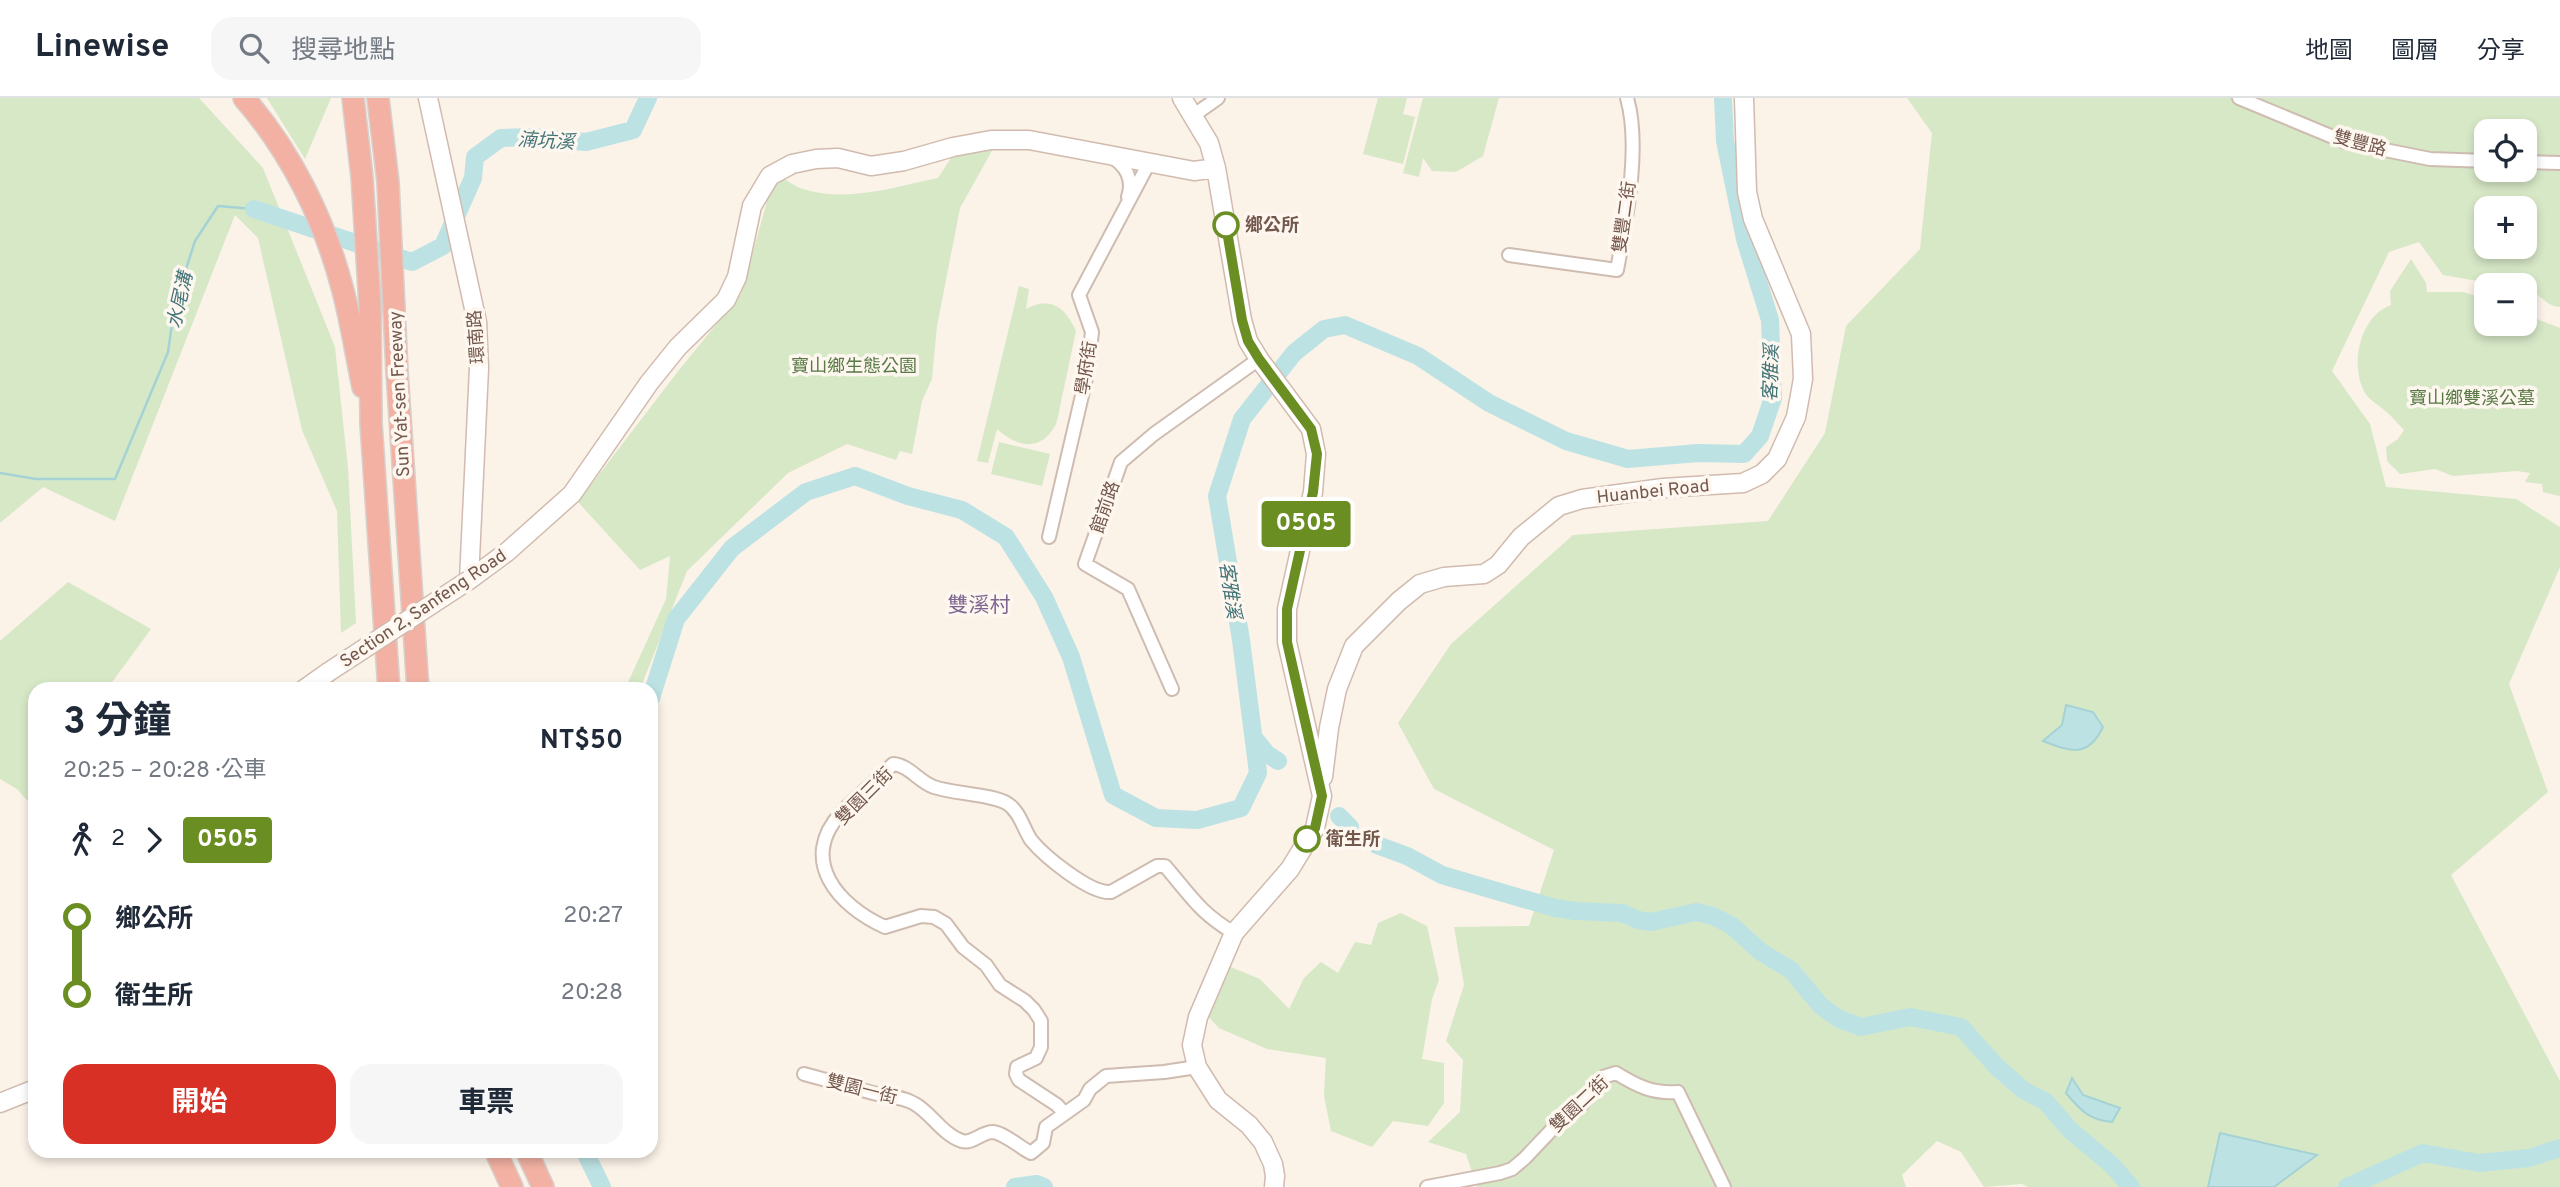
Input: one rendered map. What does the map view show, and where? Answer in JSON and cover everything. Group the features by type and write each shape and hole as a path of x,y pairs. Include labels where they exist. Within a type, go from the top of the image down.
{"highway":[{"path":"244,98 284,153 309,197 326,237 338,275 371,424"},
{"name":"Sun Yat-sen Freeway","path":"353,98 362,177 372,365 371,424 388,682"},
{"name":"Sun Yat-sen Freeway","path":"378,98 388,182 397,372 417,682"},
{"path":"499,1158 512,1187"},
{"path":"530,1158 543,1187"}],"street":[{"name":"環南路","path":"428,98 477,323 479,368 468,580"},
{"path":"1182,98 1209,143 1216,168 1248,341 1311,429 1317,454 1313,492 1287,609 1287,642 1322,796"},
{"path":"1194,115 1218,98"},
{"name":"雙豐二街","path":"1510,254 1617,270 1629,204 1633,118 1627,98"},
{"name":"Huanbei Road","path":"1197,1067 1192,1045 1198,1017 1234,933 1290,869 1315,828 1337,690 1354,646 1420,584 1444,577 1484,575 1498,565 1521,537 1559,506 1583,499 1663,488 1743,483 1762,474 1777,459 1797,416 1804,379 1801,334 1753,219 1746,192 1744,98"},
{"name":"雙豐路","path":"2239,98 2345,142 2430,159 2474,161"},
{"name":"Section 2, Sanfeng Road","path":"314,682 507,552 572,495 649,383 678,347 726,300 737,277 752,206 770,176 792,163 838,158 872,166 991,140 1029,140 1194,171 1216,168"},
{"name":"學府街","path":"1105,153 1118,161 1128,174 1131,189 1124,209"},
{"name":"學府街","path":"1049,537 1088,363 1092,332 1079,295 1150,161"},
{"path":"2537,162 2560,163"},
{"name":"館前路","path":"1172,690 1128,589 1085,564 1121,462 1154,434 1259,359"},
{"name":"雙園三街","path":"1064,1113 1057,1105 1019,1080 1016,1074 1017,1067 1037,1058 1041,1047 1041,1021 1025,1001 1000,985 986,965 963,947 946,924 934,917 921,916 885,927 849,904 837,892 821,865 825,839 840,814 893,764 901,765 922,783 1007,803 1015,811 1031,839 1049,857 1102,893 1111,892 1157,866 1165,866 1194,903 1212,920 1234,933"},
{"path":"1197,1067 1218,1100 1249,1125 1263,1142 1273,1164 1274,1187"},
{"name":"雙園一街","path":"804,1074 907,1100 918,1105 962,1141 971,1141 991,1132 1031,1153 1043,1143 1046,1127 1084,1100 1090,1088 1106,1076 1197,1067"},
{"name":"雙園二街","path":"1427,1187 1500,1173 1512,1168 1559,1122 1579,1108 1603,1077 1616,1073 1636,1086 1664,1093 1678,1092 1685,1101 1704,1149 1724,1187"},
{"path":"0,1103 28,1093"}],"green space":[{"path":"0,98 199,98 263,168 335,347 348,468 356,623 341,633 337,511 302,430 258,238 235,215 115,521 43,487 0,523"},
{"path":"267,98 331,98 305,159"},
{"path":"1378,98 1407,98 1403,114 1415,117 1403,164 1363,154"},
{"path":"1423,98 1499,98 1483,156 1456,172 1432,171 1423,158 1419,177 1403,173"},
{"path":"1907,98 2560,98 2560,307 2551,305 2537,294 2537,273 2474,273 2474,280 2443,275 2419,242 2389,252 2332,371 2370,424 2386,487 2516,499 2560,527 2560,567 2509,684 2548,792 2451,875 2560,1081 2560,1187 2028,1187 2022,1184 1984,1187 1961,1152 1937,1141 1902,1175 1906,1187 1477,1187 1466,1154 1428,1142 1460,1112 1463,1060 1446,1041 1464,985 1454,927 1529,926 1554,850 1434,789 1398,723 1451,644 1573,535 1768,521 1825,433 1846,326 1920,249 1932,133"},
{"name":"寶山鄉生態公園","path":"993,149 960,208 937,326 932,379 922,401 912,454 900,451 896,460 847,444 788,473 687,571 643,682 628,682 666,599 670,556 640,570 578,502 741,294 775,173 803,189 820,193 853,194 938,178 953,155"},
{"name":"寶山鄉雙溪公墓","path":"2411,259 2426,283 2427,292 2463,292 2474,295 2474,336 2537,336 2537,319 2560,328 2560,496 2543,492 2542,484 2525,482 2530,473 2517,471 2453,476 2435,469 2400,474 2387,461 2386,447 2398,439 2404,430 2365,393 2360,382 2358,356 2360,343 2372,319 2391,305 2390,291"},
{"path":"1019,286 1029,289 1026,309 1043,304 1056,306 1067,316 1076,331 1058,418 1050,433 1036,443 1021,443 997,429 988,463 977,461"},
{"path":"999,442 1050,454 1042,486 991,474"},
{"path":"68,582 151,629 112,682 28,682 28,801 17,789 0,779 0,641"},
{"path":"1401,913 1427,926 1439,980 1432,999 1422,1059 1444,1063 1444,1103 1428,1126 1393,1121 1372,1147 1331,1131 1324,1096 1326,1058 1267,1049 1219,1028 1203,1011 1228,966 1260,979 1289,1009 1304,978 1321,962 1338,973 1355,942 1371,945 1378,923"}],"water":[{"path":"2066,705 2093,712 2103,727 2085,748 2070,750 2043,741 2062,725"},
{"path":"2072,1078 2083,1095 2120,1108 2112,1122 2086,1113 2066,1093"},
{"path":"2220,1133 2317,1155 2274,1187 2208,1187"}],"waterway":[{"name":"湳坑溪","path":"254,209 412,262 443,246 473,178 475,157 501,138 531,137 586,142 633,130 648,98"},
{"name":"客雅溪","path":"656,682 676,619 732,548 806,492 855,476 908,496 962,510 1006,537 1044,597 1071,657 1113,795 1156,818 1197,820 1241,808 1258,773 1241,640 1217,496 1242,419 1294,353 1324,329 1345,325 1418,356 1489,403 1566,441 1628,459 1698,453 1744,454 1760,436 1773,398 1770,320 1745,239 1725,141 1723,98"},
{"name":"水尾溝","path":"0,473 36,479 115,479 168,352 175,303 195,241 218,206 254,209"},
{"path":"1255,739 1267,754 1278,761"},
{"path":"1339,816 1350,827"},
{"path":"1377,845 1407,856 1442,875 1555,908 1622,913 1651,922 1696,912 1713,916 1731,925 1761,952 1791,970 1821,1006 1839,1019 1861,1027 1910,1017 1961,1027 1997,1067 2023,1090 2045,1101 2070,1130 2112,1165 2131,1187"},
{"path":"2347,1187 2423,1153 2479,1163 2529,1158 2560,1148"},
{"name":"客雅溪","path":"588,1158 602,1187"},
{"name":"客雅溪","path":"1015,1187 1037,1184 1044,1187"}],"bus line":[{"name":"0505","path":"1226,225 1248,341 1311,429 1317,454 1313,492 1287,609 1287,642 1322,796 1315,828 1307,839"}],"place":[{"name":"鄉公所","path":"1226,225"},
{"name":"衛生所","path":"1307,839"}],"district":[{"name":"雙溪村","path":"979,605"}]}
